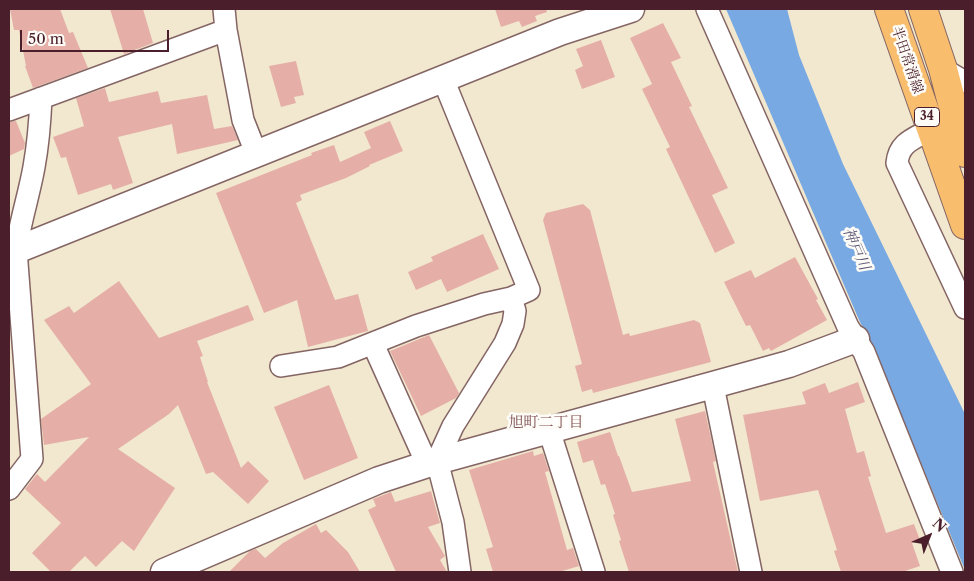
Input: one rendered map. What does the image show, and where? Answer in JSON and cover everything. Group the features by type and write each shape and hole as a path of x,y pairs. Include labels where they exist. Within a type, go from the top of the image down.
{"main road":[{"name":"半田常滑線","path":"889,9 965,225"},
{"name":"34","path":"922,9 954,76 965,153"}],"street":[{"path":"224,9 242,120 256,153"},
{"path":"12,252 560,32 631,9"},
{"path":"707,9 848,327 864,352 952,572"},
{"path":"9,110 226,30"},
{"path":"281,366 338,357 416,326 484,304 511,298 529,290 443,79"},
{"path":"9,489 32,459 12,252 34,167 41,98"},
{"path":"931,129 904,145 898,152 898,164 965,308"},
{"path":"432,462 505,343 513,324 514,311 511,298"},
{"path":"164,572 379,480 432,462 713,386 789,364 856,340"},
{"path":"373,344 432,462 453,522 460,572"},
{"path":"713,386 751,572"},
{"path":"549,430 594,572"}],"water":[{"name":"神戸川","path":"726,9 787,9 799,55 843,164 965,414 965,570 876,354 859,320"}],"building":[{"path":"10,9 60,9 69,33 73,32 88,68 33,88 25,66 19,30 14,30"},
{"path":"110,9 143,9 153,43 124,54"},
{"path":"495,9 546,9 547,12 535,16 537,21 522,27 519,21 501,27"},
{"path":"663,23 681,58 671,62 692,106 689,107 728,188 712,195 735,243 715,253 666,149 670,147 642,89 652,84 630,38"},
{"path":"601,40 615,77 582,89 575,70 583,66 576,49"},
{"path":"296,61 304,95 294,97 296,103 281,107 269,66"},
{"path":"105,88 109,102 158,91 161,103 207,95 214,129 232,126 238,140 177,154 172,124 118,137 133,183 113,190 111,184 78,195 66,157 61,158 53,137 84,126 76,98"},
{"path":"16,121 25,143 24,149 9,156 9,122"},
{"path":"390,121 403,151 369,165 346,178 300,195 302,200 296,203 335,300 358,294 368,331 308,347 297,300 264,313 216,193 334,145 340,162 371,148 364,132"},
{"path":"583,204 590,210 623,335 629,333 630,336 694,320 700,323 711,362 593,393 592,389 582,392 575,366 582,364 543,220 546,213"},
{"path":"483,234 499,269 447,292 441,279 416,290 408,272 433,261 431,257"},
{"path":"795,257 827,320 771,351 769,348 763,351 750,325 746,326 724,282 751,270 755,278"},
{"path":"119,281 159,338 248,305 254,320 197,341 203,356 200,357 207,382 241,468 248,461 269,481 248,504 213,472 206,474 178,405 169,414 118,449 175,488 134,551 122,541 96,567 85,556 69,572 51,572 32,553 61,523 25,489 37,474 45,482 89,437 44,445 41,419 91,384 44,320 69,306 74,313"},
{"path":"429,335 459,393 456,398 421,416 390,351"},
{"path":"858,382 865,402 845,409 857,453 864,451 871,476 868,477 886,533 914,524 920,540 912,543 920,566 902,572 841,572 834,551 837,550 818,490 760,501 743,415 806,404 802,392 825,383 829,393"},
{"path":"329,385 358,458 304,480 274,407"},
{"path":"705,411 716,461 713,462 738,572 629,572 619,541 621,540 613,515 615,514 605,484 601,485 593,460 583,463 577,442 610,432 632,492 691,481 675,419"},
{"path":"533,451 534,456 543,453 549,471 545,472 567,550 573,548 579,566 559,572 493,572 486,549 493,547 469,470"},
{"path":"431,491 440,523 428,527 445,556 440,560 447,572 396,572 368,510 376,506 373,499 391,492 395,502"},
{"path":"316,524 321,533 326,530 348,552 360,572 229,572 250,551 256,549 265,558 283,543"}],"district":[{"name":"旭町二丁目","path":"546,423"}]}
